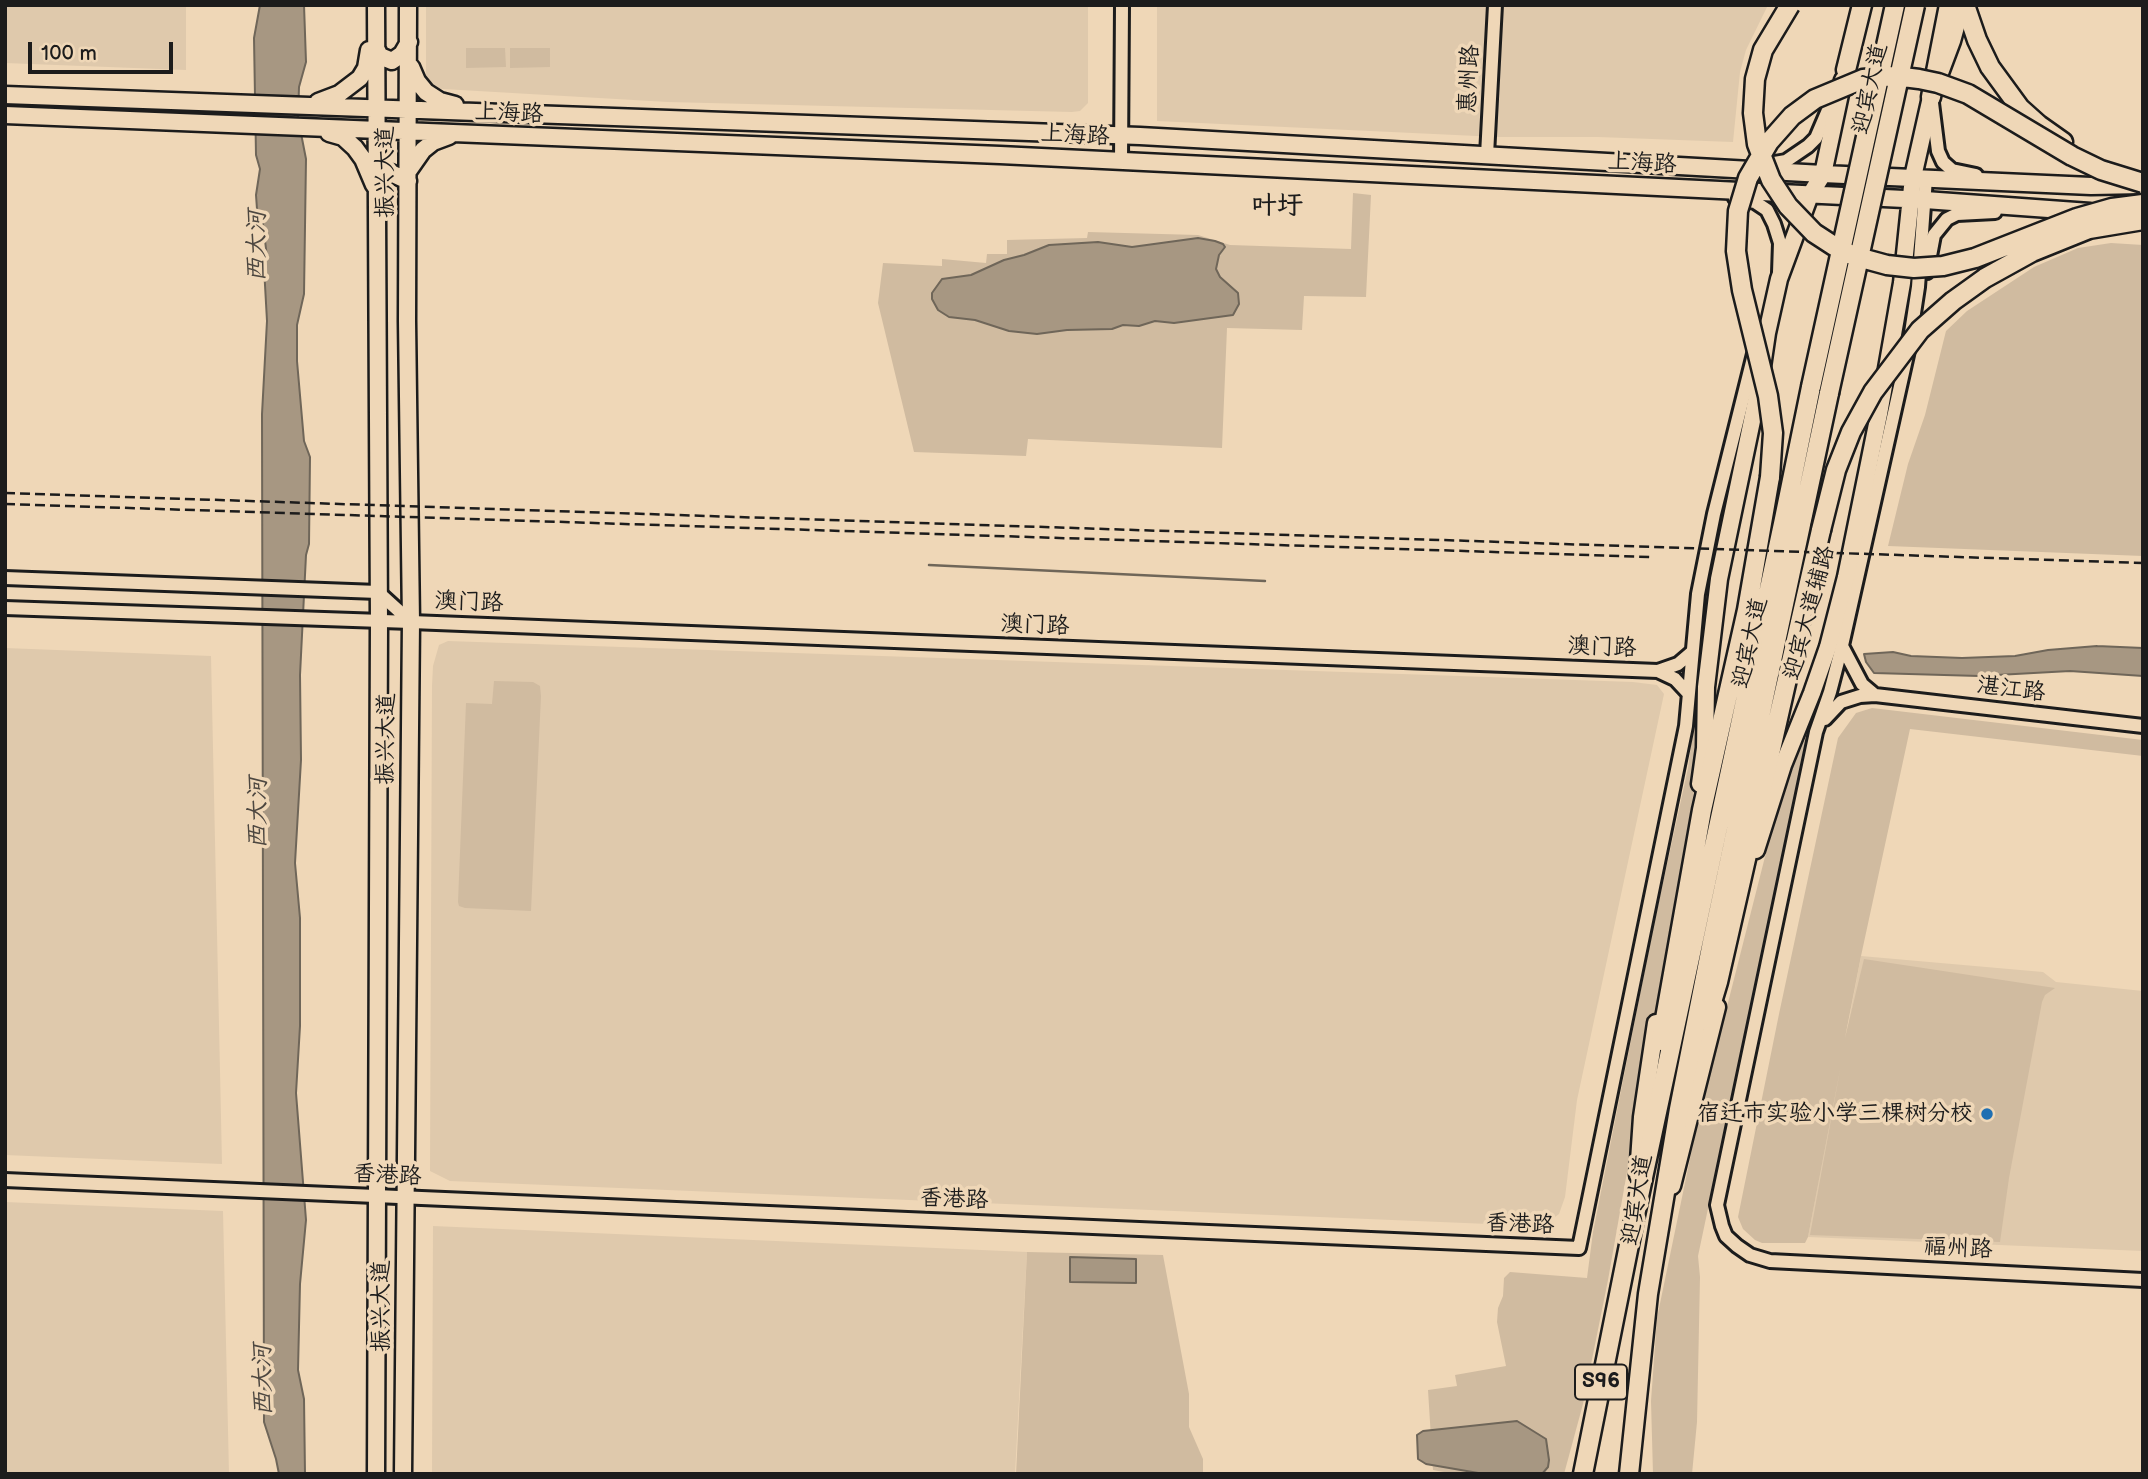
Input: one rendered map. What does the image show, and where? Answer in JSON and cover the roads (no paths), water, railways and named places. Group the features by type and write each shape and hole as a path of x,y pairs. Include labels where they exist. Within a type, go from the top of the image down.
{"highway":[{"path":"1790,5 1763,50 1755,79 1753,113 1757,144 1771,180 1788,206 1814,233 1834,246 1854,256 1887,265 1914,268 1943,266 1975,258 2077,218 2112,208 2143,204"},
{"path":"1846,70 1859,5"},
{"name":"迎宾大道","path":"1583,1474 1619,1290 1895,5"},
{"name":"迎宾大道","path":"1629,1474 1648,1294 1679,1109 1715,928 1914,5"},
{"path":"1931,97 1949,5"},
{"path":"1963,5 1990,67 2020,108 2055,137 2082,153 2143,177"},
{"path":"1635,1215 1665,1008 1702,810 1747,610 1770,477 1773,432 1770,408 1736,251 1738,211 1748,178 1769,142 1792,116 1807,104 1837,88 1863,79 1895,76 1938,83 1968,94 2081,161 2143,184"},
{"path":"1679,1109 1718,982 1821,530 1836,470 1851,432 1873,392 1920,330 1953,301 1985,278 2032,252 2089,229 2143,218"}],"main road":[{"name":"振兴大道","path":"403,1474 411,622 407,321 408,5"},
{"name":"迎宾大道辅路","path":"1659,1223 1677,1171 1757,846 1783,765 1828,647 1846,577 1918,200 1931,97 1963,5"},
{"name":"振兴大道","path":"376,7 379,622 376,1474"},
{"path":"305,105 339,94 360,78 366,68 376,7"},
{"path":"376,48 380,57 392,61 402,54 409,42"},
{"path":"409,62 416,81 426,92 440,101 477,112"},
{"path":"1635,1215 1642,1117 1654,1034 1703,771 1706,687 1719,579 1779,279 1810,195 1823,174 1846,70"},
{"name":"上海路","path":"5,95 1123,136 1823,174 2091,186 2143,184"},
{"path":"317,129 330,122 331,106"},
{"path":"447,111 442,123 444,129 452,134"},
{"name":"上海路","path":"5,115 1000,155 1918,200 2143,218"},
{"path":"317,129 343,137 363,159 377,184 391,173 408,177 423,150 433,142 452,134"},
{"path":"997,131 1007,136 1009,141 1007,151 1000,155"},
{"path":"1231,141 1226,153 1233,167"}],"street":[{"path":"1121,161 1122,5"},
{"name":"惠州路","path":"1487,155 1495,5"},
{"path":"1635,163 1671,161 1772,165 1786,161 1816,138 1846,70"},
{"path":"1931,97 1938,151 1943,162 1952,170 2091,186"},
{"path":"1634,187 1702,193 1755,202 1767,210 1780,243 1779,279 1762,320 1714,514 1698,594 1688,692"},
{"path":"1892,422 1909,346 1918,287 1918,200"},
{"path":"1892,422 1913,355 1934,235 1947,219 1978,212 2109,214"},
{"name":"福州路","path":"1892,422 1842,646 1816,732 1717,1205 1721,1226 1737,1247 1750,1255 1770,1261 2143,1280"},
{"path":"5,578 378,592"},
{"name":"澳门路","path":"378,592 411,622"},
{"name":"澳门路","path":"5,608 1658,671"},
{"path":"1842,646 1858,678 1869,692 1875,695"},
{"path":"1658,671 1678,664 1692,652"},
{"path":"1658,671 1675,679 1688,692"},
{"name":"香港路","path":"5,1180 1579,1248 1686,726 1688,692"},
{"name":"湛江路","path":"1816,732 1833,707 1860,696 1875,695 2143,726"}],"water":[{"name":"西大河","path":"260,5 304,5 306,62 299,87 298,118 306,159 304,294 297,325 297,361 304,441 310,457 309,544 306,555 300,675 301,760 295,863 300,918 300,1026 296,1093 306,1220 300,1284 298,1370 304,1399 305,1474 279,1474 264,1422 262,414 267,321 264,267 267,257 256,195 260,169 256,155 254,38"},
{"path":"1198,238 1215,241 1225,247 1219,255 1216,269 1220,277 1238,293 1239,304 1233,315 1174,323 1155,321 1112,329 1037,334 1009,331 975,320 949,317 938,310 932,299 932,293 942,279 971,275 1004,260 1049,245 1098,242 1132,247"},
{"path":"2097,646 2143,648 2143,676 2070,671 1979,676 1874,673 1864,654 1893,652 1911,656 1962,658 2015,656"},
{"path":"1070,1257 1136,1259 1136,1283 1070,1282"},
{"path":"1517,1421 1546,1439 1549,1460 1548,1467 1542,1474 1484,1474 1426,1464 1418,1459 1417,1435 1423,1431"}],"waterway":[{"path":"929,565 1265,581"}],"railway":[{"path":"5,493 2143,563"},
{"path":"5,504 1650,557"}],"place":[{"name":"宿迁市实验小学三棵树分校","path":"1987,1114"}],"district":[{"name":"叶圩","path":"1277,207"}]}
